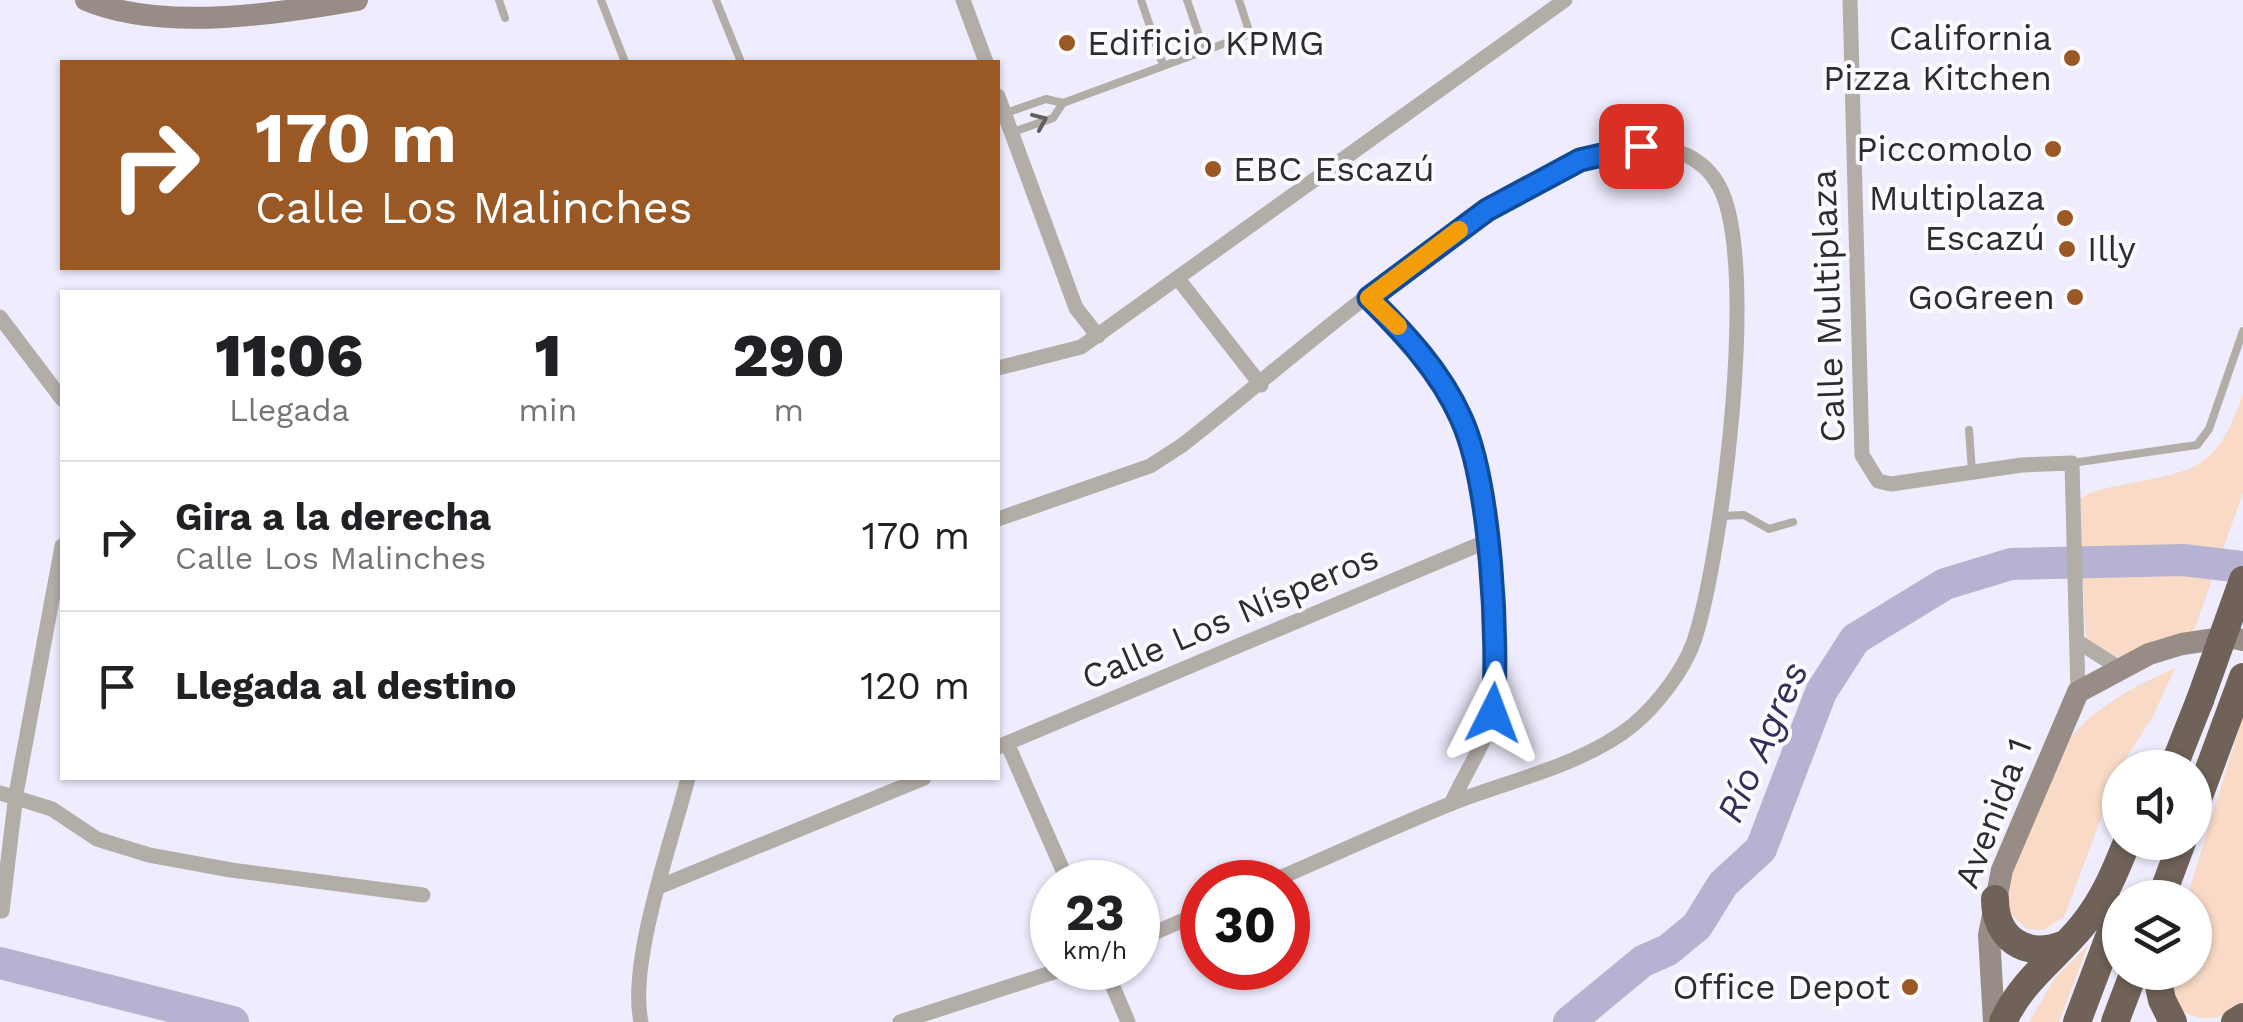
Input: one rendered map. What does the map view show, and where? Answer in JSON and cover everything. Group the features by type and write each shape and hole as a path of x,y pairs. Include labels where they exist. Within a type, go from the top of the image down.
{"highway":[{"path":"2180,750 2243,580"},
{"path":"2212,762 2243,677"},
{"path":"2174,750 2195,712"},
{"path":"2003,1022 2020,990 2101,901 2119,860"},
{"path":"1995,899 1995,913 2008,938 2034,950 2062,945"},
{"path":"2077,1022 2102,956"},
{"path":"2116,1022 2128,990"},
{"path":"2162,990 2172,1019"},
{"path":"2235,1022 2243,1017"}],"street":[{"path":"86,0 103,8 179,18 306,9 357,0"},
{"path":"963,0 985,60"},
{"path":"1000,367 1080,347 1098,336 1179,280 1354,147 1564,0"},
{"name":"Calle Multiplaza","path":"1850,0 1862,456 1878,480 1891,484 2022,465 2072,463"},
{"path":"1000,102 1076,308 1098,336"},
{"path":"1000,518 1150,466 1487,210 1580,160 1641,146 1673,149 1693,157 1718,184 1732,222 1736,310 1721,516 1693,643 1663,694 1632,726 1593,749 1450,804 1310,865"},
{"path":"1179,280 1261,385"},
{"path":"1369,298 1438,376 1462,421 1479,478 1496,635 1493,713 1450,804"},
{"path":"0,317 60,396"},
{"path":"2072,463 2080,644 2078,692"},
{"name":"Calle Los Nísperos","path":"1002,745 1485,542"},
{"path":"2,910 8,793 60,555"},
{"path":"2078,692 2119,668 2182,644 2229,637 2243,640"},
{"path":"2080,644 2119,668"},
{"name":"Avenida 1","path":"1994,1022 1988,935 1995,899 2011,846 2078,692"},
{"path":"1002,745 1057,860"},
{"path":"641,1022 636,999 641,963 688,780"},
{"path":"661,886 919,780"},
{"path":"8,793 52,808 96,839 149,855 423,895"},
{"path":"900,1022 1030,980"},
{"path":"1114,990 1128,1022"}],"lane":[{"path":"498,0 504,18"},
{"path":"601,0 625,60"},
{"path":"716,0 740,60"},
{"path":"1141,0 1163,66"},
{"path":"1187,0 1204,50"},
{"path":"1004,114 1046,99 1063,103 1250,34 1239,0"},
{"path":"1011,132 1053,118 1063,103"},
{"path":"2072,463 2198,444 2209,430 2243,331"},
{"path":"1969,430 1972,474"},
{"path":"1721,516 1744,516 1768,529 1793,522"}],"shaded area":[{"path":"2243,394 2243,493 2195,628 2186,639 2108,663 2086,639 2078,500 2099,490 2168,475 2200,463 2223,439"},
{"path":"2175,668 2152,718 2132,750 2102,750 2102,816 2064,917 2043,930 2026,929 2007,910 2007,889 2045,780 2077,730 2133,688"},
{"path":"2243,716 2243,1004 2209,1018 2174,1007 2170,990 2212,990 2212,880 2192,880 2198,860 2212,860 2212,816"},
{"path":"2088,945 2059,1022 2029,1022 2055,978"}],"waterway":[{"name":"Río Agres","path":"1569,1022 1643,961 1668,950 1697,926 1723,884 1761,849 1821,692 1855,639 1945,584 2011,564 2183,560 2243,567"},
{"path":"0,963 233,1022"}],"slow traffic":[{"path":"1398,326 1369,298 1459,230"}],"place":[{"name":"Edificio KPMG","path":"1067,43"},
{"name":"California Pizza Kitchen","path":"2072,58"},
{"name":"Piccomolo","path":"2053,149"},
{"name":"EBC Escazú","path":"1213,169"},
{"name":"Multiplaza Escazú","path":"2065,218"},
{"name":"Illy","path":"2067,249"},
{"name":"GoGreen","path":"2075,297"},
{"name":"Office Depot","path":"1910,987"}],"route":[{"path":"1493,713 1496,635 1479,478 1462,421 1438,376 1406,335 1369,298 1487,210 1580,160 1641,146"}]}
